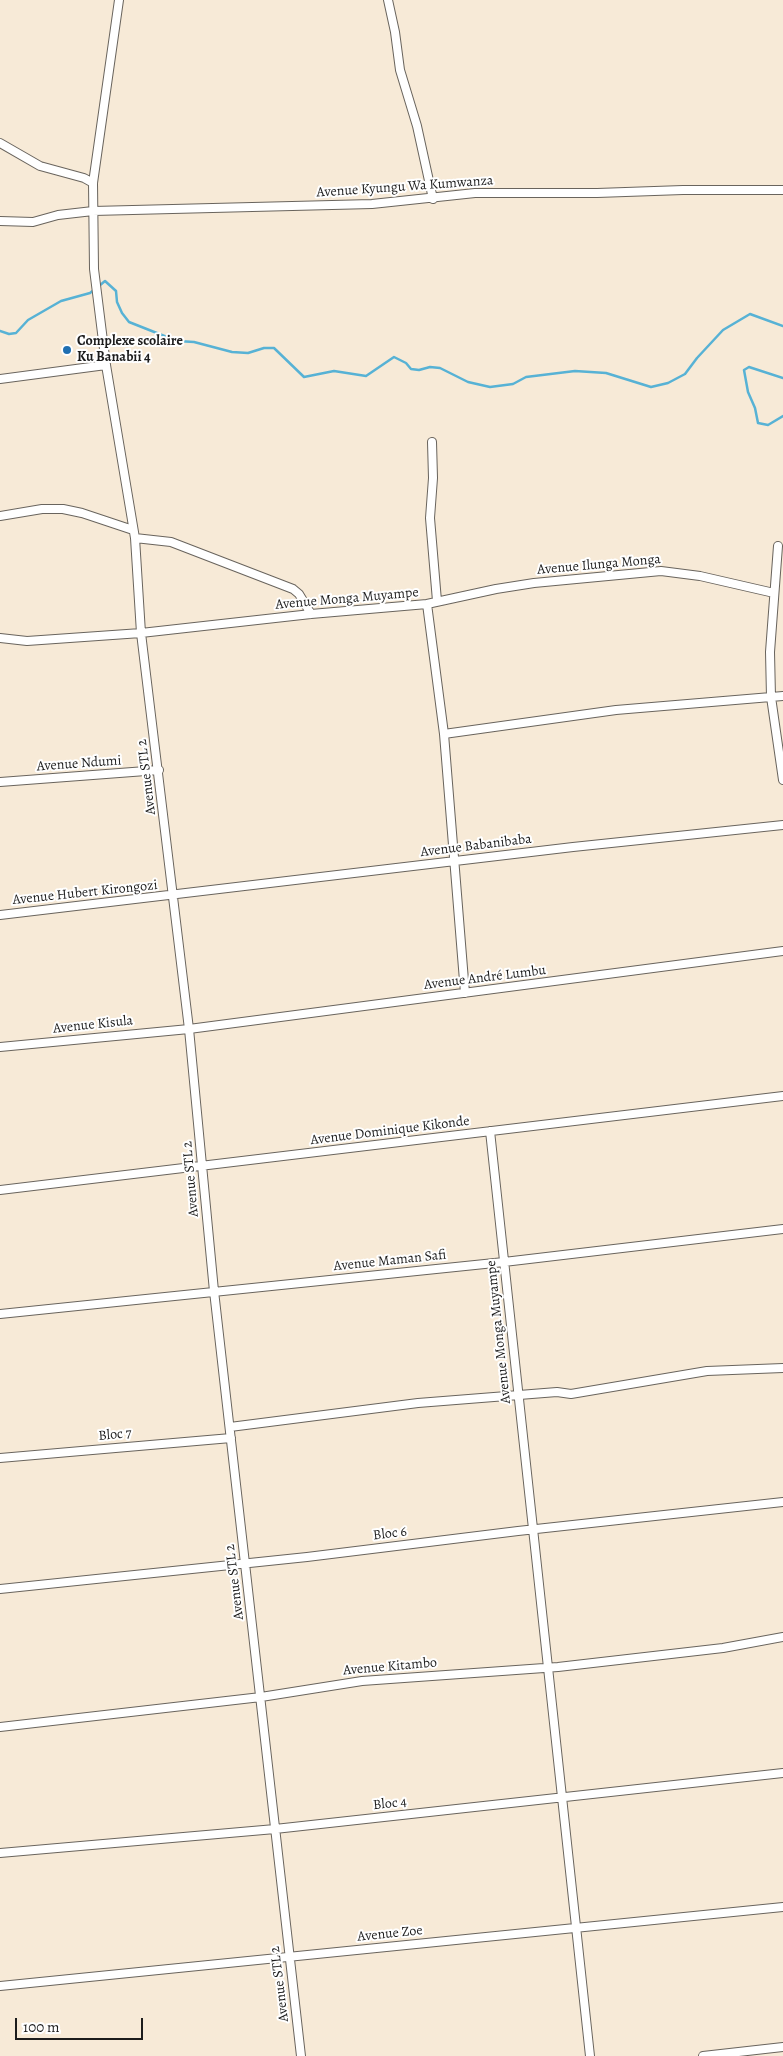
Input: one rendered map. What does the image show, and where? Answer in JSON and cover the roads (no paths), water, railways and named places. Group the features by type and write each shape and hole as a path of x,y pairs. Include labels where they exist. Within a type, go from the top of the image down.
{"street":[{"path":"93,211 93,183 119,0"},
{"path":"388,0 400,70 417,126 433,198"},
{"path":"0,144 40,166 84,178 93,183"},
{"name":"Avenue Kyungu Wa Kumwanza","path":"0,221 33,222 58,215 93,211 372,204 475,193 783,190"},
{"name":"Avenue STL 2","path":"93,211 94,269 97,301 134,534 141,633 189,1029 214,1291 301,2056"},
{"path":"0,379 106,365"},
{"path":"432,442 433,478 430,518 437,601"},
{"path":"0,516 42,509 82,513 134,534 171,542 294,590 299,594 311,614"},
{"path":"778,546 770,652 771,698 783,780"},
{"name":"Avenue Ilunga Monga","path":"427,604 534,583 661,571 700,576 774,593"},
{"name":"Avenue Monga Muyampe","path":"0,638 27,641 141,633 311,614 427,604 444,734 465,993"},
{"path":"444,734 616,710 783,696"},
{"name":"Avenue Ndumi","path":"0,782 159,770"},
{"name":"Avenue Babanibaba","path":"173,896 783,825"},
{"name":"Avenue Hubert Kirongozi","path":"0,915 173,896"},
{"name":"Avenue André Lumbu","path":"189,1029 783,951"},
{"name":"Avenue Kisula","path":"0,1047 189,1029"},
{"name":"Avenue Dominique Kikonde","path":"0,1190 783,1096"},
{"name":"Avenue Monga Muyampe","path":"490,1131 518,1396 550,1667 590,2056"},
{"name":"Avenue Maman Safi","path":"0,1314 504,1262 783,1228"},
{"path":"230,1427 418,1403 557,1392 572,1394 707,1371 783,1368"},
{"name":"Bloc 7","path":"0,1458 231,1438"},
{"name":"Bloc 6","path":"0,1589 783,1502"},
{"name":"Avenue Kitambo","path":"0,1727 261,1697 362,1681 550,1667 722,1648 783,1637"},
{"name":"Bloc 4","path":"0,1853 275,1829 783,1773"},
{"name":"Avenue Zoe","path":"0,1986 783,1907"},
{"path":"703,2056 783,2047"}],"waterway":[{"path":"99,286 105,281 116,291 117,302 129,322 177,341 194,342 232,352 248,353 264,348 274,348 304,377 334,371 366,376 394,357 406,363 411,369 440,368 468,382 490,387 513,384 526,377 575,371 606,373 651,387 668,383 685,374 723,330 750,314 783,326"},
{"path":"0,331 9,334 16,333 28,320 61,301 90,293 95,289"},
{"path":"783,378 749,367 744,370 748,392 755,408 758,423 768,425 783,416"}],"place":[{"name":"Complexe scolaire Ku Banabii 4","path":"67,350"}]}
